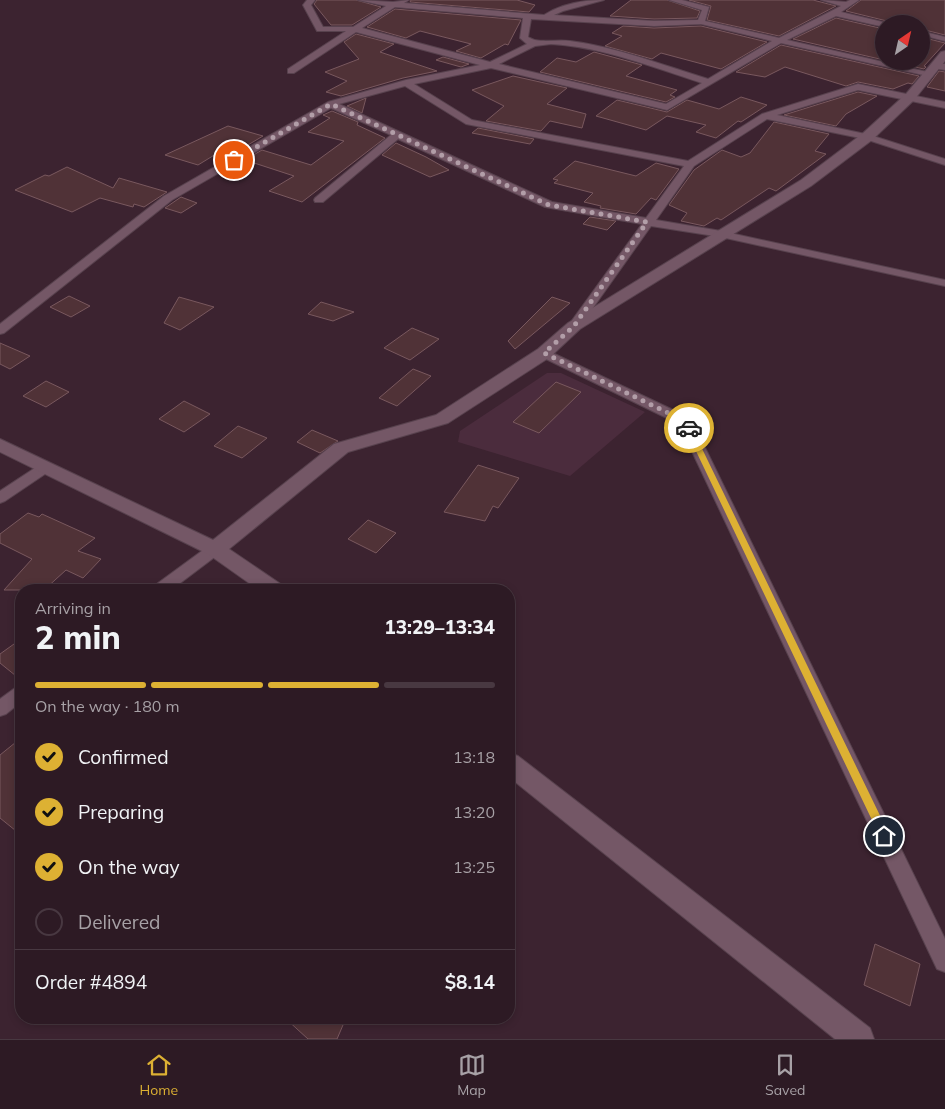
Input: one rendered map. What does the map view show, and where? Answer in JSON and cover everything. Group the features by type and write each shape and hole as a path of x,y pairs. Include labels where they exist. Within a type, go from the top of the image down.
{"street":[{"path":"311,0 307,5 320,29 356,29 491,65 666,107 780,40 835,13 851,2"},
{"path":"362,0 452,12 527,17 674,25 701,22 780,40 938,65"},
{"path":"291,71 393,5 405,0"},
{"path":"546,17 560,9 600,0"},
{"path":"673,0 706,9 701,22"},
{"path":"825,0 851,2"},
{"path":"835,13 875,23"},
{"path":"527,17 524,38 533,44"},
{"path":"930,36 945,39"},
{"path":"0,330 168,198 331,104 406,83 491,65 533,44 569,43 621,54 708,82"},
{"path":"168,584 215,549 341,448 442,419 544,353 574,326 720,234 806,183 867,137 910,97 938,65"},
{"path":"406,83 469,122 690,164"},
{"path":"574,326 690,164 765,116 858,87 945,105"},
{"path":"331,104 549,205 720,234 945,283"},
{"path":"765,116 867,137 945,162"},
{"path":"319,200 397,135"},
{"path":"544,353 685,421 945,962"},
{"path":"0,445 215,549 265,584"},
{"path":"0,498 46,467"},
{"path":"0,709 15,698"},
{"path":"515,768 859,1039"}],"shaded area":[{"path":"547,373 561,373 645,412 570,476 458,442 460,431"}],"building":[{"path":"317,0 356,0 381,7 352,25 331,25 314,4"},
{"path":"411,0 517,0 535,5 529,12 410,2"},
{"path":"631,0 667,0 700,11 697,18 654,19 610,16"},
{"path":"689,0 813,0 836,6 779,36 707,20 711,6"},
{"path":"861,0 945,0 945,35 930,31 930,15 875,15 875,18 846,11"},
{"path":"395,9 521,20 508,45 505,44 481,58 456,51 471,44 420,31 406,38 367,27"},
{"path":"836,18 875,27 875,58 793,39"},
{"path":"623,26 654,28 701,26 767,42 721,69 661,53 652,59 605,46 622,36 612,33"},
{"path":"356,34 394,44 380,52 437,71 403,78 341,96 326,92 347,81 325,72 359,59 344,42"},
{"path":"930,39 945,43 930,59"},
{"path":"781,45 875,66 875,70 892,70 919,76 912,84 908,83 893,89 858,82 846,86 785,67 765,77 736,72"},
{"path":"594,52 642,65 626,76 677,90 670,95 675,97 666,102 540,72 557,58 576,62"},
{"path":"443,57 469,64 461,67 436,60"},
{"path":"939,71 945,72 945,91 927,87"},
{"path":"513,76 567,88 547,104 586,114 582,128 550,121 541,131 486,121 504,106 472,90"},
{"path":"858,92 877,96 846,114 836,126 784,115"},
{"path":"741,97 767,105 741,122 738,121 716,138 696,132 706,125 667,116 646,130 596,116 617,100 667,112 687,100 719,109"},
{"path":"366,98 362,113 347,106"},
{"path":"332,111 358,122 357,125 385,138 302,202 269,191 294,176 245,160 262,150 311,165 344,141 308,132 330,118 323,115"},
{"path":"774,122 829,134 815,151 826,154 776,191 769,188 721,220 717,218 704,226 681,221 687,213 669,205 694,170 722,150 741,157 750,153"},
{"path":"228,126 263,136 231,155 224,158 216,154 198,165 165,155"},
{"path":"478,128 534,139 530,144 472,133"},
{"path":"396,143 449,170 430,177 382,155"},
{"path":"575,161 636,176 656,163 679,169 656,200 651,198 636,214 600,208 601,206 584,202 593,193 554,183 558,180 553,179"},
{"path":"67,167 113,188 119,178 167,192 144,207 134,204 133,207 100,198 72,212 15,190 45,175 49,176"},
{"path":"181,197 197,203 181,213 165,208"},
{"path":"590,217 616,221 607,230 583,224"},
{"path":"69,296 90,306 71,317 50,307"},
{"path":"179,297 214,307 180,330 164,323"},
{"path":"552,297 570,303 515,349 508,341"},
{"path":"321,302 354,312 333,321 308,314"},
{"path":"412,328 439,339 410,360 384,348"},
{"path":"0,343 30,356 10,369 0,364"},
{"path":"413,369 431,376 397,406 379,398"},
{"path":"46,381 69,392 46,407 23,396"},
{"path":"556,382 581,392 539,433 513,422"},
{"path":"184,401 210,414 184,432 159,419"},
{"path":"238,426 267,438 242,458 214,446"},
{"path":"312,430 338,441 320,453 297,442"},
{"path":"478,465 519,478 498,508 493,506 485,521 444,512"},
{"path":"28,513 39,517 42,514 95,538 78,551 101,559 83,578 66,570 51,584 15,584 15,590 4,590 32,559 0,543 0,534"},
{"path":"368,520 396,533 376,553 348,539"},
{"path":"15,643 15,675 0,663 0,654"},
{"path":"15,743 15,830 0,818 0,755"},
{"path":"875,944 920,964 910,1006 864,985"},
{"path":"292,1024 343,1024 337,1039 308,1039"}],"way so far":[{"path":"234,160 331,104 549,205 647,222 574,326 544,353 685,421 689,428"}],"route":[{"path":"689,428 884,836"}]}
